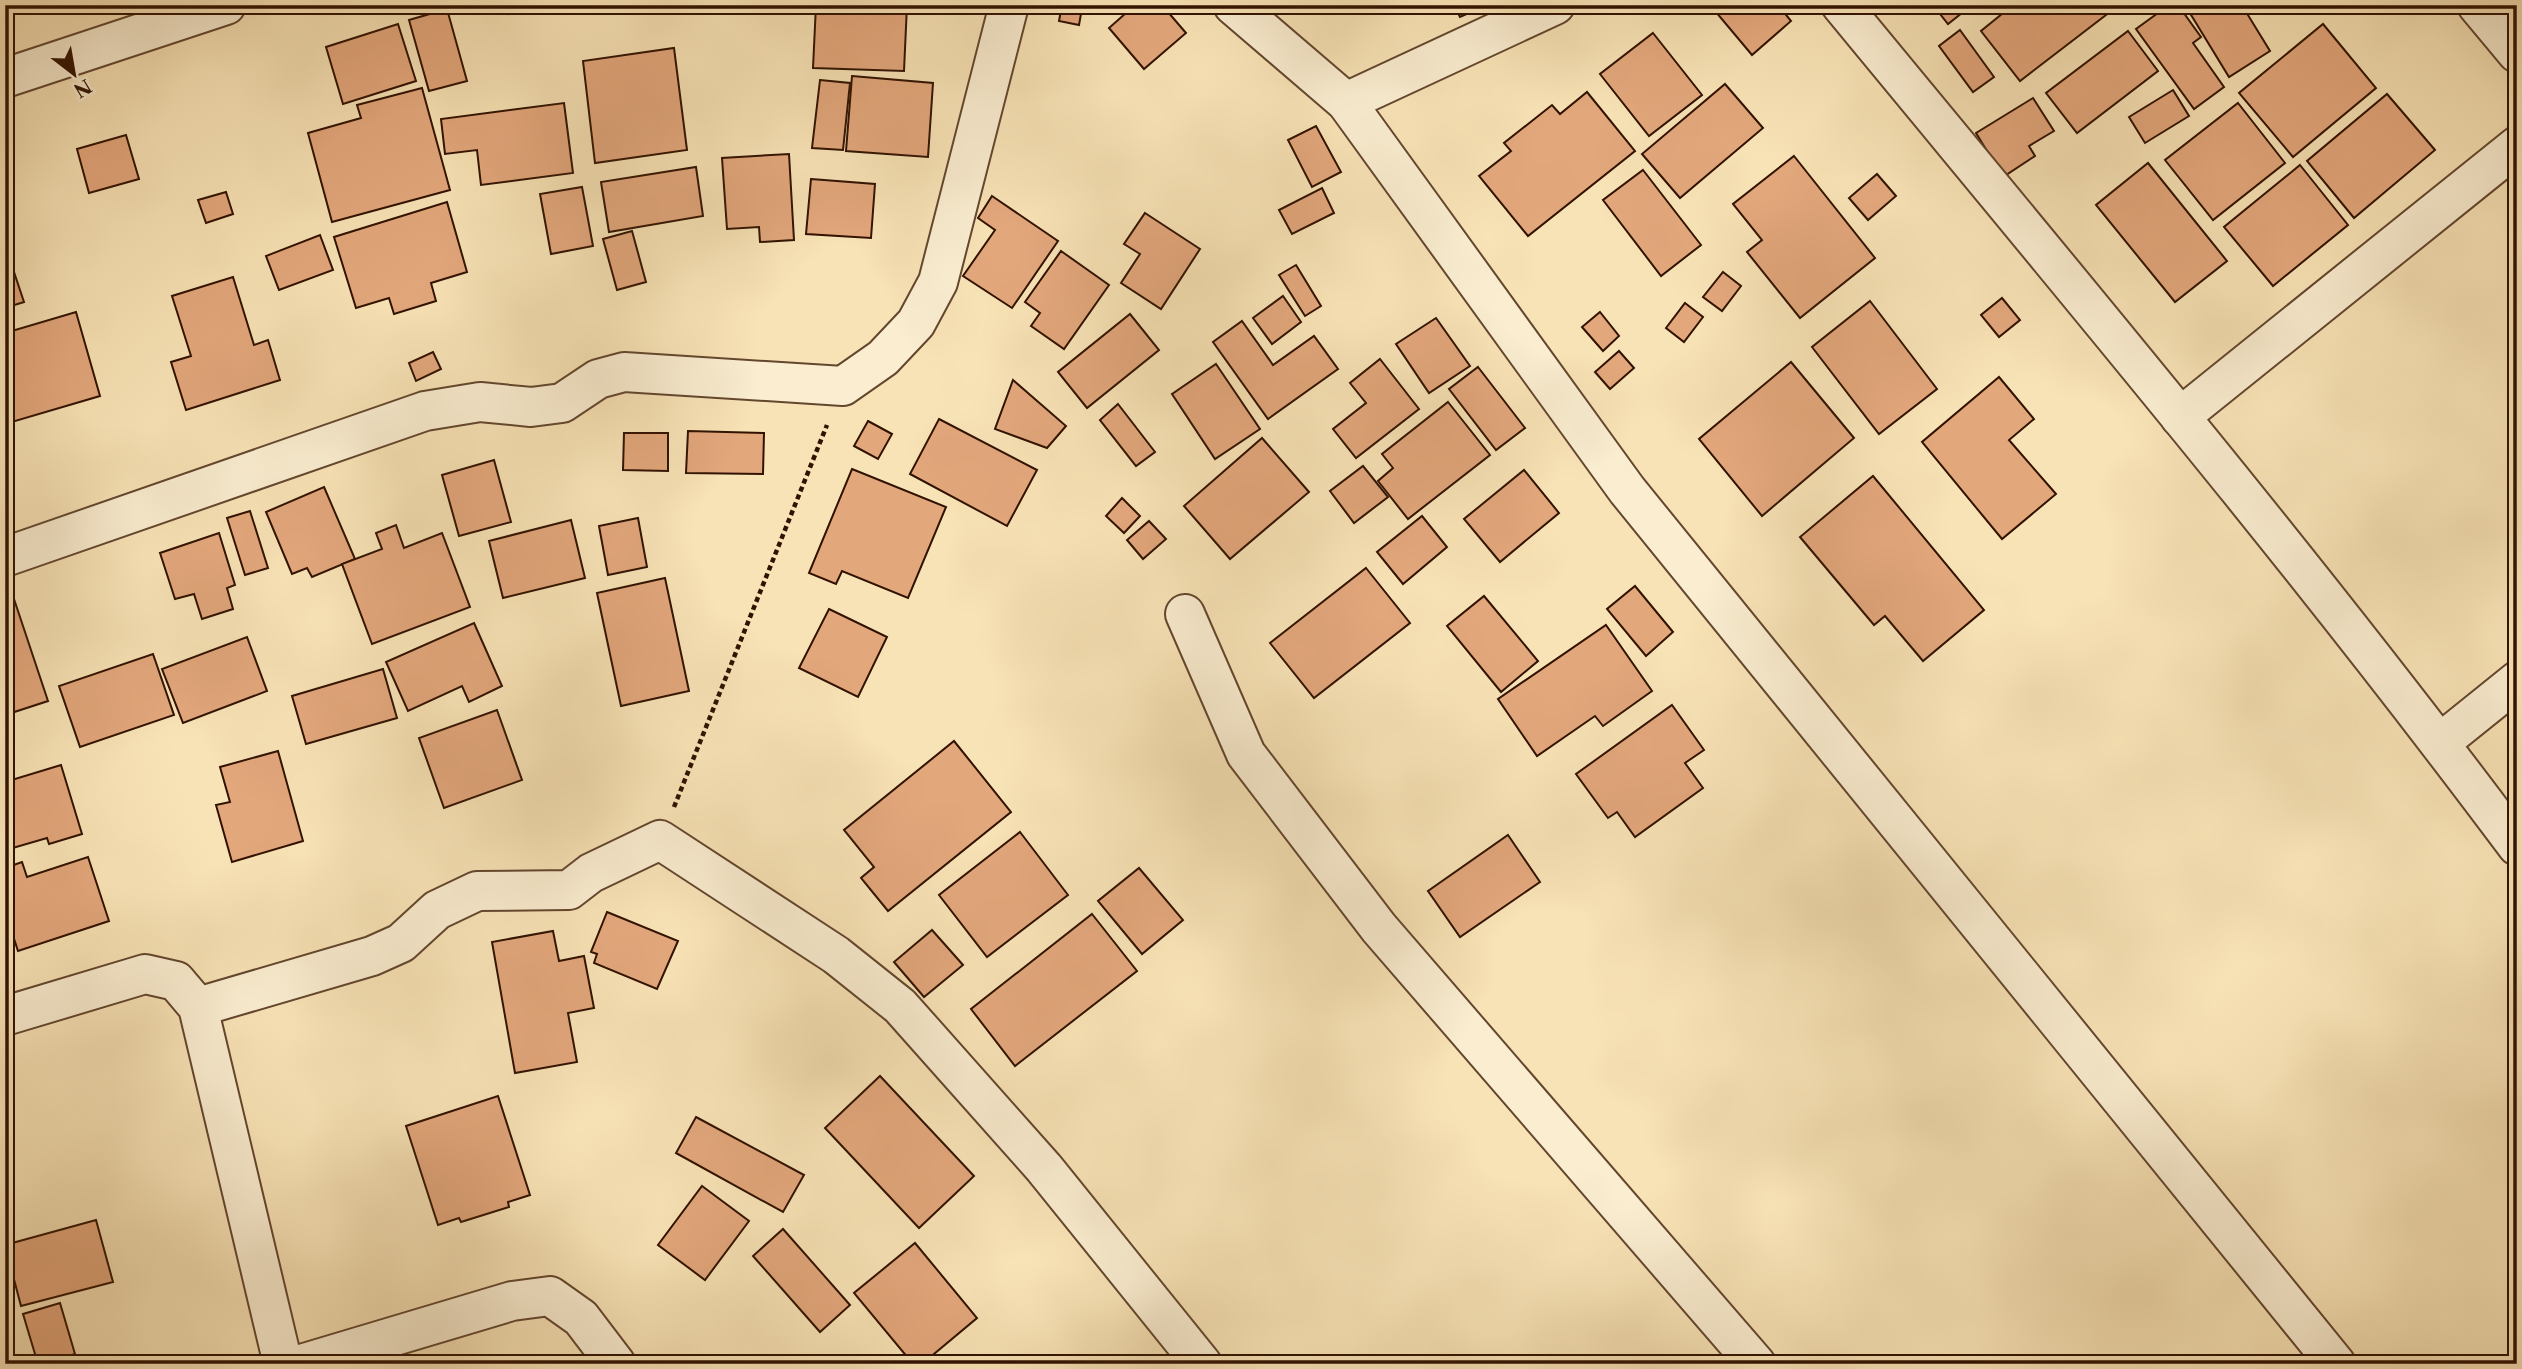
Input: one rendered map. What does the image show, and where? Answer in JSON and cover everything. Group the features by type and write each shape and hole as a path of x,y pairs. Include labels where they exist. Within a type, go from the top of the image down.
{"street":[{"path":"5,78 226,5"},
{"path":"5,557 425,411 480,402 531,407 562,403 598,379 624,372 843,386 883,358 916,323 938,282 1009,5"},
{"path":"1233,5 1346,102 1627,490 2327,1361"},
{"path":"1346,102 1555,5"},
{"path":"1841,5 2180,417 2440,743 2517,846"},
{"path":"2477,5 2517,53"},
{"path":"2180,417 2517,146"},
{"path":"1185,614 1246,754 1254,765 1379,928 1756,1364"},
{"path":"2440,743 2517,681"},
{"path":"198,1007 372,956 401,943 437,910 477,891 569,890 591,873 660,840 835,955 900,1006 1044,1168 1202,1364"},
{"path":"5,1016 145,974 176,981 198,1007 283,1364"},
{"path":"301,1364 512,1300 550,1296 581,1318 616,1364"}],"path":[{"path":"660,840 843,386"}],"building":[{"path":"508,5 527,5 528,11 509,14"},
{"path":"816,5 907,5 904,71 813,68"},
{"path":"1062,5 1082,8 1079,25 1059,21"},
{"path":"1135,5 1162,5 1186,33 1144,69 1109,28"},
{"path":"1454,5 1487,5 1460,17"},
{"path":"1710,5 1778,5 1791,21 1752,55"},
{"path":"1933,5 1972,5 1948,24"},
{"path":"2013,5 2119,5 2020,81 1981,31"},
{"path":"2169,5 2178,5 2201,37 2193,43 2224,87 2194,109 2136,29"},
{"path":"2185,5 2247,5 2243,7 2270,51 2229,77"},
{"path":"447,9 467,81 429,91 409,20"},
{"path":"398,24 416,81 343,104 326,47"},
{"path":"2323,24 2376,88 2293,157 2239,93"},
{"path":"1960,30 1994,77 1973,92 1939,46"},
{"path":"2128,31 2158,71 2077,133 2046,93"},
{"path":"1653,33 1702,95 1649,136 1600,74"},
{"path":"674,48 687,150 595,163 583,61"},
{"path":"852,76 933,83 928,157 846,151"},
{"path":"820,80 850,83 843,150 812,148"},
{"path":"1725,84 1763,128 1680,198 1642,154"},
{"path":"422,88 450,190 332,222 308,133 361,118 357,105"},
{"path":"2173,90 2189,116 2145,143 2129,117"},
{"path":"1587,92 1635,151 1528,236 1479,176 1511,151 1504,143 1552,105 1560,114"},
{"path":"2387,94 2435,150 2354,218 2307,161"},
{"path":"2033,98 2054,131 2029,146 2035,156 2003,177 1976,133"},
{"path":"564,103 573,173 481,185 477,150 445,154 441,119"},
{"path":"2238,103 2285,163 2213,220 2165,160"},
{"path":"1316,126 1341,172 1312,187 1288,140"},
{"path":"126,135 139,179 89,193 77,149"},
{"path":"789,154 794,240 760,242 759,227 727,229 722,158"},
{"path":"1794,156 1875,258 1800,318 1747,252 1762,240 1733,204"},
{"path":"2148,163 2227,261 2175,302 2096,205"},
{"path":"2300,165 2348,225 2273,286 2224,227"},
{"path":"696,167 703,216 609,232 601,182"},
{"path":"1643,170 1701,245 1661,276 1603,200"},
{"path":"1877,174 1896,196 1868,220 1849,198"},
{"path":"811,179 875,184 871,238 806,234"},
{"path":"582,187 593,246 551,254 540,194"},
{"path":"1322,188 1334,213 1292,234 1279,210"},
{"path":"226,192 233,214 206,223 198,200"},
{"path":"992,196 1058,241 1012,308 963,276 995,230 978,218"},
{"path":"447,202 467,272 431,283 436,301 394,314 389,298 356,308 334,237"},
{"path":"1145,213 1200,249 1161,309 1121,283 1140,254 1124,244"},
{"path":"632,231 646,282 617,290 603,239"},
{"path":"320,235 333,270 279,290 266,256"},
{"path":"5,245 24,302 5,308"},
{"path":"1061,251 1109,285 1064,349 1031,326 1040,313 1025,302"},
{"path":"1296,265 1321,306 1305,316 1279,275"},
{"path":"1723,272 1741,286 1722,311 1703,297"},
{"path":"233,277 254,345 268,340 280,380 186,410 171,362 191,356 172,296"},
{"path":"1283,296 1301,322 1272,344 1253,318"},
{"path":"2002,298 2020,320 1999,337 1981,315"},
{"path":"1870,301 1937,389 1879,434 1812,347"},
{"path":"1685,303 1703,317 1684,342 1666,328"},
{"path":"76,312 100,396 5,424 5,333"},
{"path":"1600,312 1619,336 1603,351 1582,327"},
{"path":"1130,314 1159,350 1087,408 1058,372"},
{"path":"1436,318 1470,366 1429,393 1396,344"},
{"path":"1242,321 1273,365 1314,336 1338,369 1268,419 1213,342"},
{"path":"1619,351 1634,368 1610,389 1595,372"},
{"path":"433,352 441,369 416,381 409,363"},
{"path":"1380,359 1419,409 1356,458 1333,429 1366,403 1350,383"},
{"path":"1791,362 1854,438 1762,516 1699,439"},
{"path":"1216,364 1260,429 1215,459 1172,394"},
{"path":"1478,367 1525,428 1496,450 1449,389"},
{"path":"1999,377 2034,419 2009,440 2056,494 2002,539 1922,442"},
{"path":"1013,380 1066,426 1047,448 995,429"},
{"path":"1448,402 1490,455 1408,519 1378,481 1393,468 1382,454"},
{"path":"1118,404 1155,452 1136,466 1100,420"},
{"path":"939,419 1037,470 1007,526 910,474"},
{"path":"868,421 892,434 878,459 854,446"},
{"path":"688,431 764,433 763,474 686,473"},
{"path":"624,433 668,433 668,471 623,470"},
{"path":"1262,438 1309,492 1230,559 1184,506"},
{"path":"494,460 511,522 459,536 442,475"},
{"path":"1363,466 1388,497 1354,523 1330,491"},
{"path":"852,469 946,507 908,598 842,571 836,584 809,573"},
{"path":"1524,470 1559,513 1500,562 1464,519"},
{"path":"1873,476 1984,610 1923,661 1885,616 1874,625 1800,537"},
{"path":"324,487 355,559 312,577 307,568 292,574 266,512"},
{"path":"1122,498 1140,516 1124,533 1106,516"},
{"path":"250,511 268,568 245,575 227,518"},
{"path":"1422,516 1447,547 1403,584 1377,552"},
{"path":"638,518 647,567 608,575 599,526"},
{"path":"571,520 585,578 503,598 489,541"},
{"path":"1149,521 1166,539 1143,559 1127,540"},
{"path":"396,525 404,548 442,533 470,607 372,644 342,564 382,549 376,533"},
{"path":"219,533 235,585 227,588 233,609 202,619 194,594 175,599 160,553"},
{"path":"1366,568 1410,623 1314,698 1270,643"},
{"path":"665,578 689,691 621,706 597,593"},
{"path":"1635,586 1673,632 1646,656 1607,609"},
{"path":"12,593 48,701 5,715 5,596"},
{"path":"1484,596 1538,661 1501,692 1447,626"},
{"path":"829,609 887,637 858,697 799,668"},
{"path":"474,623 502,686 469,702 462,686 408,711 386,662"},
{"path":"1606,625 1652,691 1603,726 1595,716 1537,756 1498,699"},
{"path":"247,637 267,691 183,723 162,669"},
{"path":"153,654 174,715 80,747 59,686"},
{"path":"383,669 397,718 306,744 292,696"},
{"path":"1672,705 1704,750 1685,763 1703,788 1635,837 1617,812 1608,818 1576,774"},
{"path":"497,710 522,780 444,808 419,738"},
{"path":"954,741 1011,812 888,911 861,878 874,867 844,830"},
{"path":"278,751 303,841 232,862 216,805 230,802 220,767"},
{"path":"61,765 82,834 49,844 47,838 6,850 5,782"},
{"path":"1020,832 1068,895 987,957 939,895"},
{"path":"1508,835 1540,882 1460,937 1428,891"},
{"path":"88,857 109,921 18,951 5,911 5,868 22,862 27,877"},
{"path":"1139,868 1183,920 1142,954 1098,901"},
{"path":"607,912 678,941 657,989 594,963 597,954 591,952"},
{"path":"1092,914 1137,971 1015,1066 971,1009"},
{"path":"932,930 963,965 924,997 894,962"},
{"path":"553,931 559,961 584,956 594,1008 568,1013 577,1062 515,1073 492,942"},
{"path":"880,1076 974,1176 919,1228 825,1128"},
{"path":"498,1096 530,1195 508,1202 509,1207 461,1222 459,1218 438,1225 406,1126"},
{"path":"696,1117 804,1175 783,1212 676,1153"},
{"path":"702,1186 749,1221 705,1280 658,1245"},
{"path":"96,1220 113,1282 21,1306 5,1245"},
{"path":"783,1229 850,1305 820,1332 753,1256"},
{"path":"915,1243 977,1318 922,1364 913,1364 854,1293"},
{"path":"60,1303 75,1354 38,1364 23,1314"}]}
